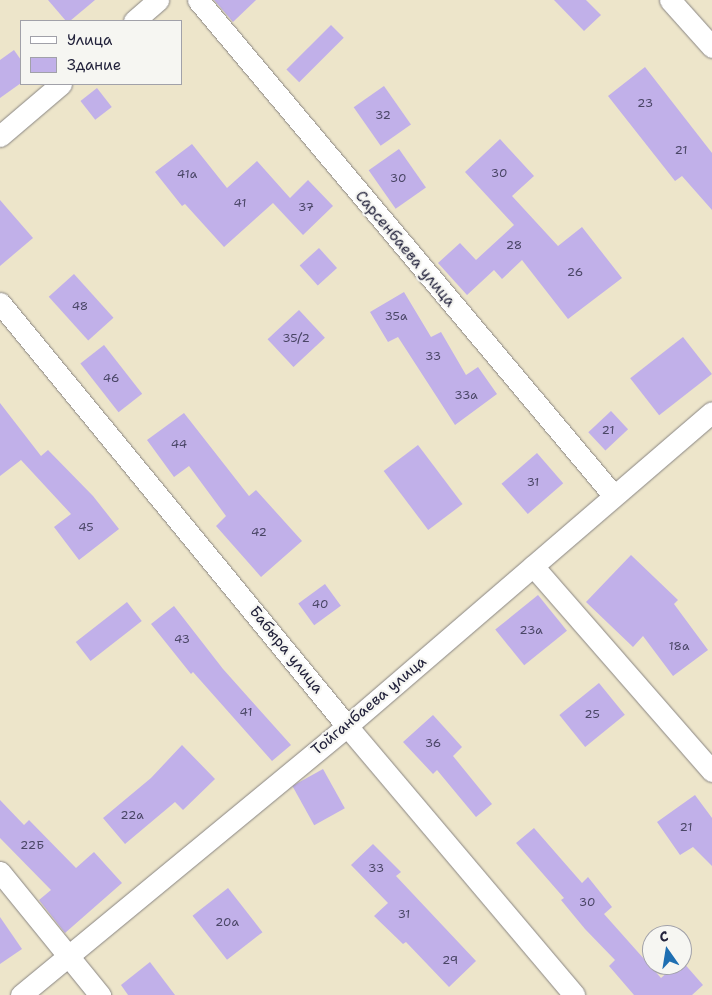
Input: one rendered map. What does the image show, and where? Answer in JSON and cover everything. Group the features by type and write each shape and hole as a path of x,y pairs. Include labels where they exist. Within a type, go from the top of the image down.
{"street":[{"path":"135,20 158,0"},
{"name":"Сарсенбаева улица","path":"198,0 614,496"},
{"path":"670,0 712,47"},
{"path":"0,136 60,85"},
{"name":"Бабыра улица","path":"0,303 348,726 574,995"},
{"name":"Тойганбаева улица","path":"22,995 348,726 712,412"},
{"path":"533,566 712,770"},
{"path":"0,872 100,995"}],"building":[{"path":"48,0 95,0 71,20 65,20"},
{"path":"214,0 256,0 233,22"},
{"path":"554,0 586,0 601,15 584,31"},
{"path":"331,25 344,38 299,82 286,70"},
{"path":"14,50 20,59 20,84 0,98 0,60"},
{"path":"645,67 712,153 712,210 682,176 675,181 608,96"},
{"path":"384,86 411,125 381,146 354,107"},
{"path":"97,88 112,107 95,120 80,101"},
{"path":"500,139 534,176 512,196 558,246 582,227 622,278 568,319 522,260 502,279 494,270 467,295 438,263 460,243 476,260 514,225 465,172"},
{"path":"192,144 227,188 257,161 290,198 308,180 333,206 303,235 273,203 224,247 185,204 182,206 155,172"},
{"path":"399,149 426,188 396,209 369,170"},
{"path":"0,200 33,238 0,266"},
{"path":"319,248 337,268 318,285 300,265"},
{"path":"74,274 113,318 88,341 49,297"},
{"path":"404,292 431,337 441,332 466,375 478,367 497,394 455,425 398,337 388,342 370,312"},
{"path":"299,310 325,338 293,367 268,339"},
{"path":"683,337 712,374 659,415 630,378"},
{"path":"104,345 142,394 119,412 80,363"},
{"path":"0,403 41,456 48,450 93,496 119,529 79,560 54,527 71,514 21,460 0,476"},
{"path":"611,411 628,429 605,450 588,432"},
{"path":"184,413 249,496 256,490 302,541 261,577 216,526 226,516 189,466 174,477 147,440"},
{"path":"418,445 463,504 428,530 384,471"},
{"path":"537,453 563,483 528,514 502,484"},
{"path":"631,555 678,600 674,604 708,650 673,676 643,636 633,647 586,602"},
{"path":"325,584 341,606 314,625 298,603"},
{"path":"538,595 567,631 524,665 495,630"},
{"path":"127,602 142,621 91,661 76,642"},
{"path":"174,606 223,669 291,745 272,761 193,672 191,674 151,624"},
{"path":"599,683 625,715 585,747 559,715"},
{"path":"433,715 462,747 453,756 492,804 476,817 437,770 433,774 403,742"},
{"path":"182,745 215,779 183,810 175,802 125,844 103,818 151,778"},
{"path":"323,769 345,808 314,825 292,786"},
{"path":"695,795 712,818 712,866 693,847 680,855 657,822"},
{"path":"0,800 24,825 29,820 76,868 94,852 122,883 65,933 39,900 51,890 0,838"},
{"path":"534,828 582,883 588,877 612,907 604,914 642,957 642,975 658,975 661,978 664,975 692,975 692,972 703,985 692,995 634,995 609,966 615,960 585,929 561,900 564,898 516,843"},
{"path":"373,844 401,872 396,876 476,961 449,987 406,942 403,944 374,916 388,903 351,865"},
{"path":"228,888 262,932 227,960 193,916"},
{"path":"0,917 22,949 0,964"},
{"path":"150,962 175,995 128,995 121,985"}]}
